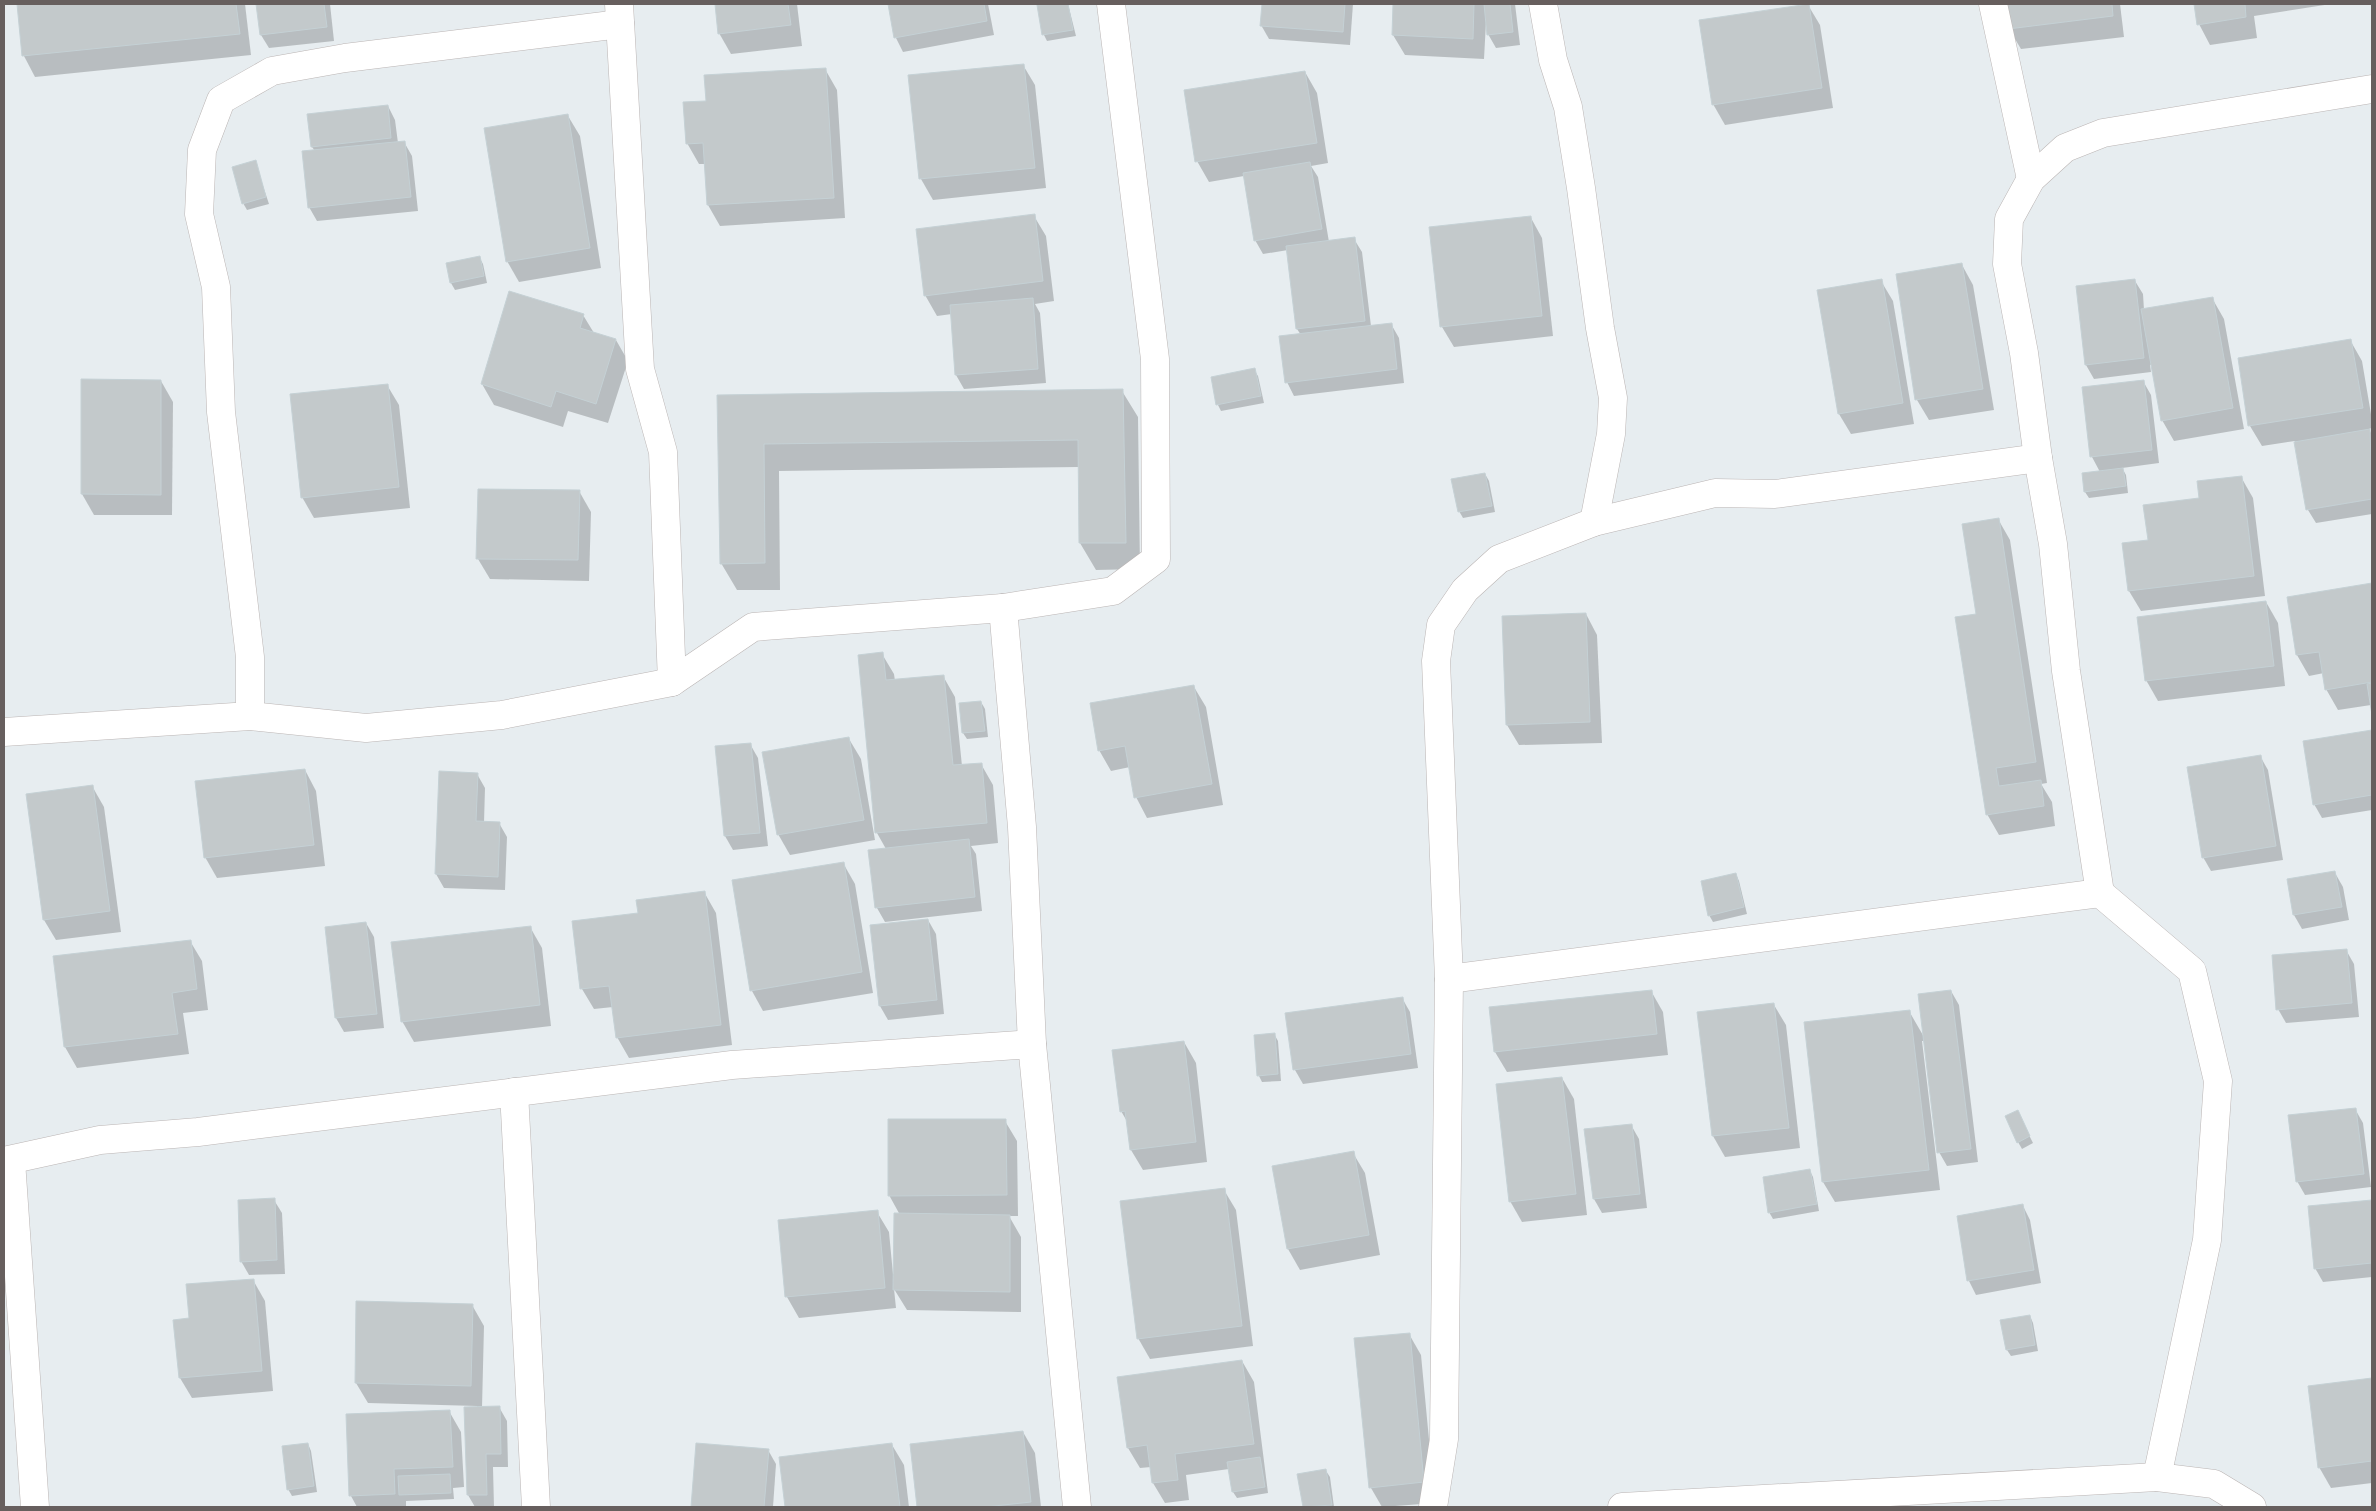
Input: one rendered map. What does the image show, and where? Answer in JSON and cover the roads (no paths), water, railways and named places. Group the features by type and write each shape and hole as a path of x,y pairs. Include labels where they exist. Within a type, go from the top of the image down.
{"street":[{"path":"4,732 250,716 366,728 502,715 672,682 753,627 1003,608 1112,590 1156,560 1155,359 1111,4"},
{"path":"1543,4 1554,60 1568,107 1600,328 1614,398 1611,434 1594,522"},
{"path":"1993,4 2031,179"},
{"path":"250,716 250,657 221,412 216,287 199,214 202,150 220,100 272,71 345,58 403,52 619,14 640,369 663,452 672,682"},
{"path":"2157,1477 2207,1240 2218,1081 2192,971 2100,893 2066,671 2052,544 2024,353 2007,264 2009,219 2031,179 2066,148 2103,133 2372,89"},
{"path":"1433,1507 1444,1440 1449,979 1436,661 1442,625 1465,590 1499,559 1594,522 1715,493 1775,494 2038,458"},
{"path":"1003,608 1022,827 1032,1044 1077,1507"},
{"path":"1449,979 2100,893"},
{"path":"35,1507 7,1161 100,1140 198,1132 732,1065 1032,1044"},
{"path":"514,1092 536,1507"},
{"path":"1622,1507 2157,1477 2214,1484 2252,1507"}]}
